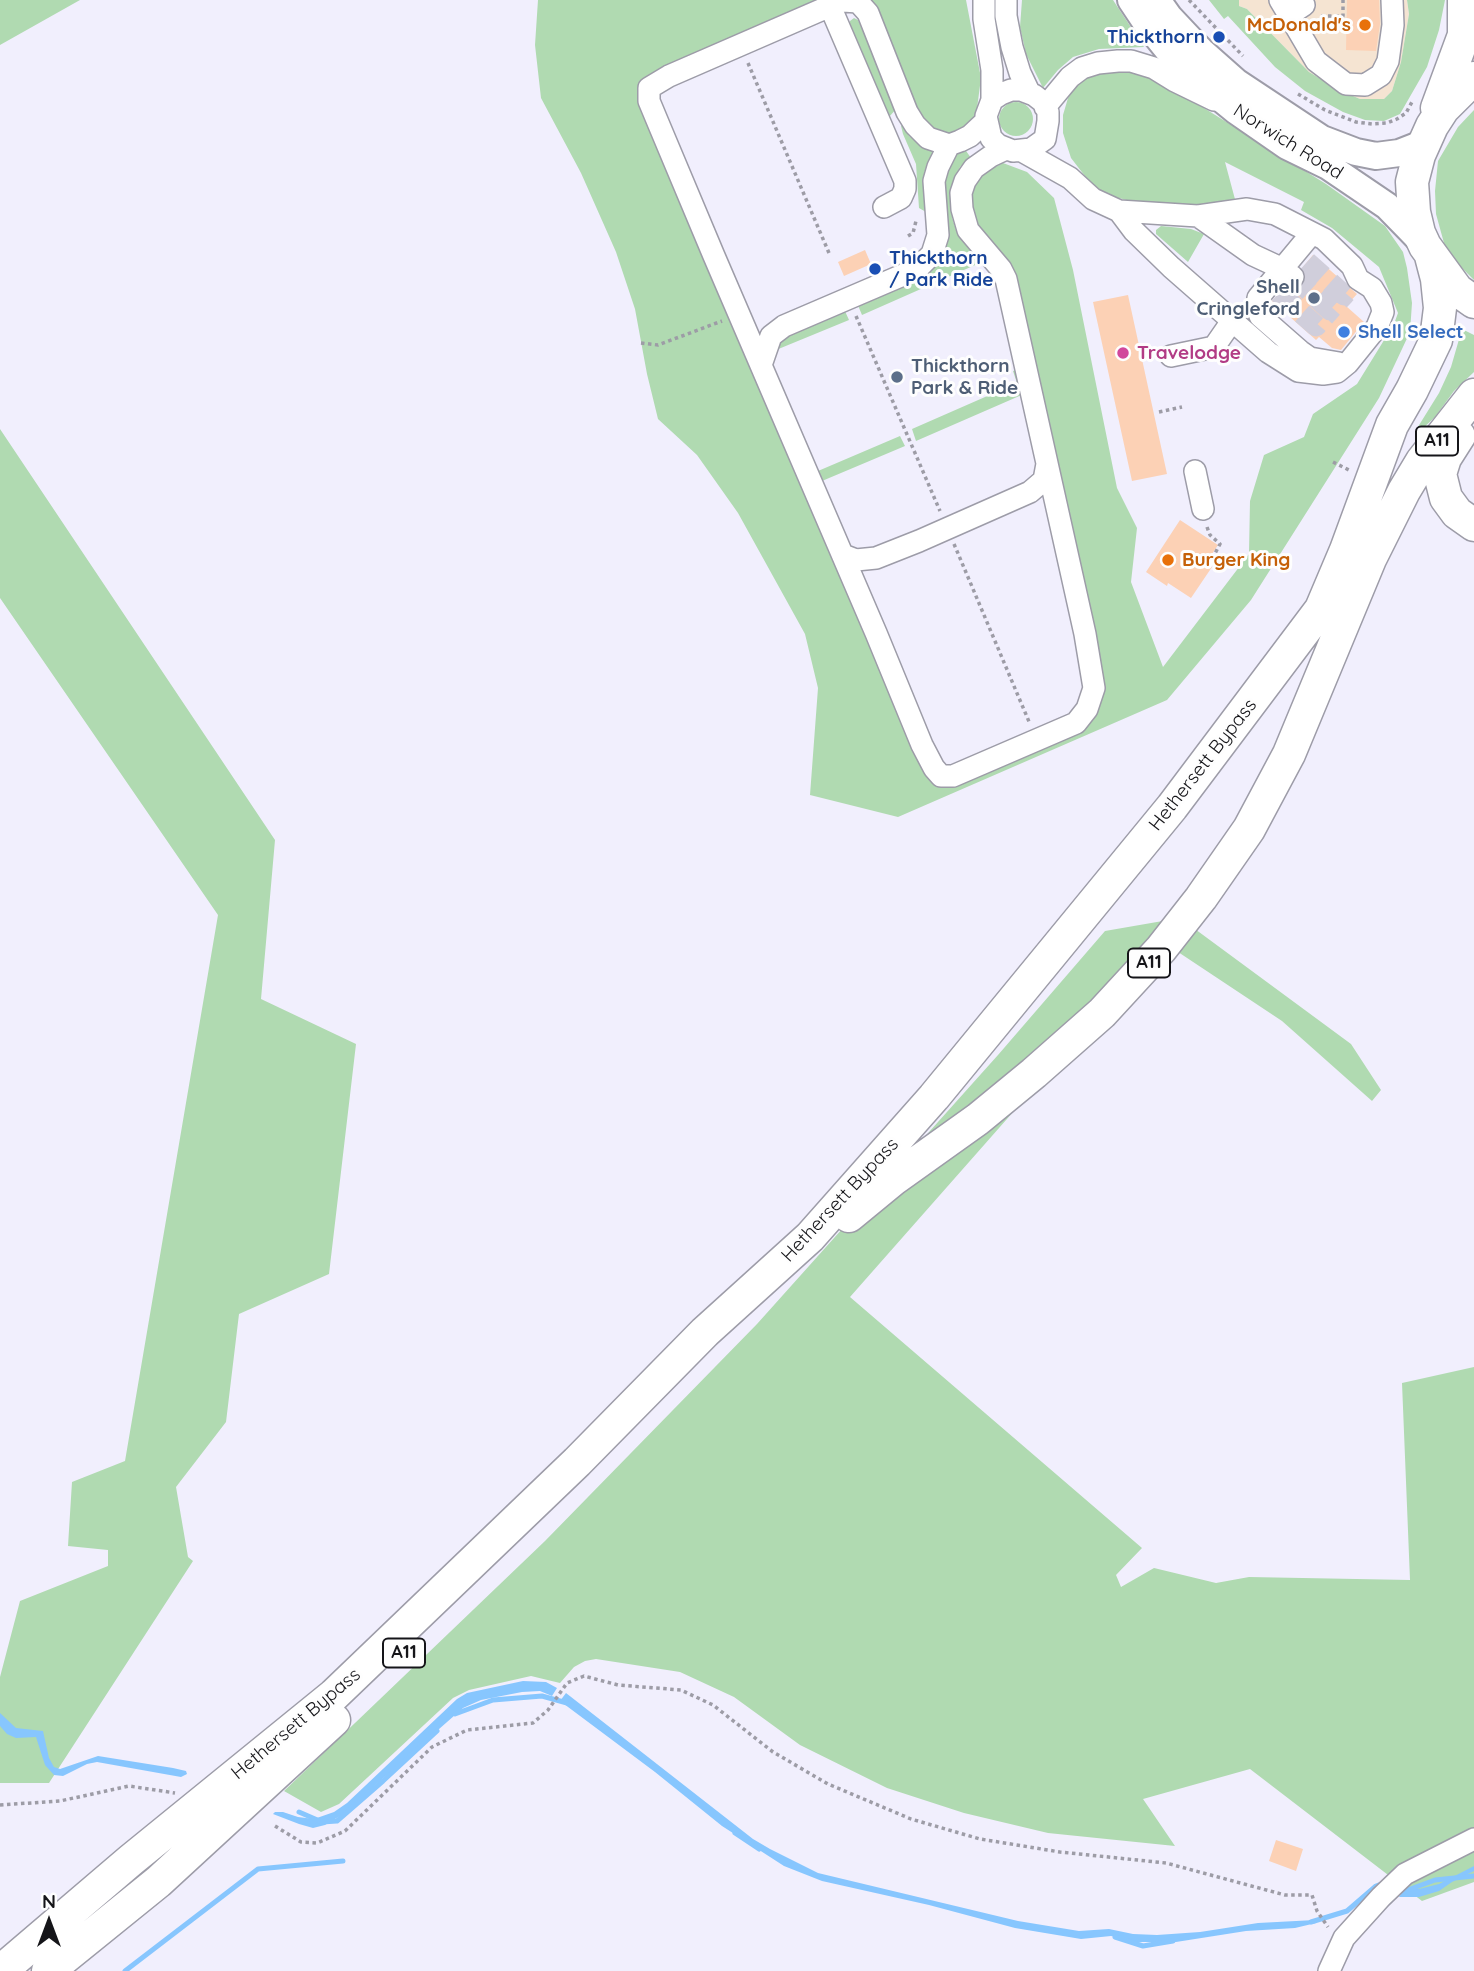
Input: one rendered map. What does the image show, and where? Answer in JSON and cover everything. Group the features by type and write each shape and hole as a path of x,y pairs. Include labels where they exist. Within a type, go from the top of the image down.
{"highway":[{"path":"1464,0 1464,35 1412,182 1414,212 1419,233 1428,251 1457,290 1474,302"},
{"path":"1427,135 1443,109 1474,78"},
{"name":"Hethersett Bypass","path":"1,1971 131,1860 334,1695 577,1462 705,1332 810,1237 959,1067 1163,817 1321,609 1392,425 1436,340 1440,308 1437,279 1428,251"},
{"name":"Hethersett Bypass","path":"48,1971 158,1882 351,1704 550,1512 739,1313 813,1245 894,1179 978,1119 1034,1073 1102,1013 1161,949 1249,830 1289,754 1370,559 1404,491 1422,461 1474,395"},
{"path":"1474,419 1463,430 1445,458 1440,474 1446,498 1457,513 1474,525"}],"main road":[{"name":"Norwich Road","path":"1131,0 1168,50 1202,83 1287,146 1328,166 1387,206 1428,251"},
{"name":"Norwich Road","path":"1157,0 1201,51 1236,82 1322,139 1356,152 1376,156 1399,153 1427,135"}],"street":[{"path":"984,0 984,19 992,70 992,100"},
{"path":"1006,0 1012,47 1029,92"},
{"path":"1298,9 1316,61 1346,84 1364,85 1381,75 1388,61 1393,25 1392,0"},
{"path":"986,121 970,136 949,145 928,138 907,112 868,13 858,2 843,1 830,6 669,76 649,88 649,101 732,316 761,365 922,745 933,768 941,776 953,776 1076,723 1087,709 1094,688 1006,279 1001,269 968,230 962,209 961,193 974,168 990,156 1014,150 1039,144 1045,139 1048,112 1039,99 1029,92 1012,90 992,100 986,121 991,138 998,145 1014,150 1070,178"},
{"path":"830,6 905,181 901,198 884,207"},
{"path":"1045,107 1070,77 1082,68 1098,63 1131,61 1154,68 1235,110"},
{"path":"1047,129 1054,153 1070,178 1093,199 1119,211 1198,216 1247,209 1275,214 1291,223 1289,268 1257,307 1260,316 1310,358 1348,363"},
{"path":"761,365 771,336 784,326 917,269 932,254 938,235 934,181 949,145"},
{"path":"1119,211 1134,231 1171,267 1268,352 1298,371 1323,374 1337,372 1348,363 1377,327 1383,312 1381,303 1371,288 1354,283 1340,273 1289,268 1253,255 1198,216"},
{"path":"1253,255 1289,268"},
{"path":"1171,356 1214,347 1232,321"},
{"path":"843,555 856,559 876,558 1030,492 1044,480 1047,464"},
{"path":"1195,471 1203,509"},
{"path":"1329,1971 1344,1938 1405,1874 1474,1839"}],"path":[{"path":"1298,9 1343,16 1343,0"},
{"path":"740,45 829,253"},
{"path":"849,299 1029,724"},
{"path":"641,343 658,345 732,316"},
{"path":"1159,412 1182,407"},
{"path":"1333,462 1341,466"},
{"path":"1203,509 1210,535 1220,544 1214,556 1210,561 1209,559"},
{"path":"275,1826 301,1842 317,1843 345,1831 432,1747 467,1730 533,1723 548,1710 567,1683 584,1676 618,1685 681,1690 713,1705 772,1752 828,1784 911,1819 980,1839 1060,1852 1167,1863 1285,1895 1312,1895 1317,1911 1327,1927"},
{"path":"0,1805 60,1801 129,1786 177,1793"}],"shaded area":[{"path":"1239,0 1407,0 1409,14 1401,62 1392,91 1384,99 1360,99 1339,90 1309,72 1247,9 1239,6"}],"green space":[{"path":"0,0 80,0 0,45"},
{"path":"538,0 825,0 647,78 929,773 1089,720 1052,439 969,205 972,191 980,178 1003,163 1027,172 1054,198 1073,270 1117,488 1137,528 1131,582 1163,667 1249,554 1250,501 1264,455 1304,437 1313,414 1357,384 1398,313 1379,267 1332,228 1301,210 1304,202 1225,162 1236,203 1137,203 1119,198 1110,202 1071,158 1063,133 1063,115 1068,98 1078,82 1093,73 1122,67 1159,80 1326,184 1385,226 1403,252 1407,268 1412,303 1410,332 1379,398 1251,600 1167,700 898,817 810,795 818,688 805,634 738,513 697,455 658,419 635,309 616,252 581,173 541,98 535,45"},
{"path":"866,0 966,0 981,78 976,116 960,131 949,135 936,133 920,117"},
{"path":"1022,0 1113,0 1144,47 1099,49 1073,57 1043,88 1026,54 1020,27"},
{"path":"1209,0 1239,0 1239,6 1247,9 1309,72 1360,99 1384,99 1392,91 1401,62 1409,14 1407,0 1445,0 1427,67 1400,114 1384,121 1365,120 1343,112 1305,91 1275,67 1228,16 1224,19"},
{"path":"854,18 858,20 897,108 889,117 848,27"},
{"path":"1016,102 1028,107 1033,119 1028,131 1016,136 1004,131 999,119 1004,107"},
{"path":"1474,110 1474,280 1455,261 1444,243 1436,214 1435,191 1438,161 1458,127"},
{"path":"904,123 909,136 935,150 924,174 926,212 919,208 916,164 903,134 901,126"},
{"path":"964,148 971,158 960,167 954,182 952,217 956,230 982,262 862,315 857,303 925,274 947,160"},
{"path":"1161,226 1191,229 1204,234 1188,262 1156,234 1156,230"},
{"path":"844,309 849,320 776,350 780,336"},
{"path":"1462,329 1474,335 1474,372 1419,432 1416,430 1439,393 1451,367"},
{"path":"1018,369 1024,394 916,441 912,429 1017,383 1013,371"},
{"path":"0,429 275,840 261,999 356,1044 329,1274 239,1314 226,1422 176,1487 188,1557 193,1561 49,1783 0,1783 0,1677 20,1601 108,1566 108,1550 68,1546 72,1482 125,1461 218,915 0,598"},
{"path":"900,436 905,446 822,481 818,471"},
{"path":"1180,918 1351,1044 1381,1090 1372,1101 1282,1021 1163,942 850,1297 1142,1548 1116,1575 1121,1587 1154,1568 1216,1583 1249,1577 1410,1580 1402,1383 1474,1367 1474,1882 1422,1901 1250,1769 1143,1799 1175,1846 1048,1833 964,1813 887,1788 800,1745 734,1697 680,1672 596,1659 574,1667 560,1683 531,1676 469,1690 453,1698 339,1804 321,1812 284,1791 545,1541 757,1324 1105,931"}],"water":[{"path":"523,1681 546,1682 557,1688 552,1696 540,1691 522,1692 481,1700 463,1708 340,1816 325,1825 313,1828 273,1814 283,1812 314,1819 334,1812 347,1803 457,1699 467,1693"},
{"path":"566,1693 753,1839 818,1873 1018,1921 1079,1931 1109,1929 1157,1935 1258,1923 1315,1920 1316,1923 1295,1928 1246,1931 1176,1942 1136,1942 1111,1936 1081,1939 1015,1928 822,1881 784,1866 722,1826 560,1701"},
{"path":"0,1713 16,1728 43,1731 49,1758 54,1767 60,1769 98,1756 173,1768 186,1771 187,1774 181,1777 97,1762 63,1776 54,1775 45,1765 36,1737 16,1738 7,1734 0,1726"},
{"path":"1474,1866 1474,1871 1439,1891 1419,1897 1399,1897 1404,1889 1419,1889 1439,1884"}],"building":[{"name":"McDonald's","path":"1347,0 1379,0 1380,24 1376,51 1346,50"},
{"path":"865,250 871,264 844,276 838,262"},
{"name":"Shell Cringleford","path":"1313,255 1357,294 1346,306 1364,322 1341,350 1332,348 1319,337 1316,340 1272,301 1285,287 1292,290 1303,286 1306,278 1302,268"},
{"name":"Travelodge","path":"1128,295 1167,474 1132,481 1093,302"},
{"path":"1180,520 1218,545 1206,563 1212,567 1191,598 1146,572"},
{"path":"1276,1840 1303,1849 1296,1871 1269,1861"}],"waterway":[{"path":"455,1714 493,1700 542,1696 567,1703"},
{"path":"299,1812 322,1822 337,1821 437,1731"},
{"path":"735,1833 759,1849"},
{"path":"125,1971 258,1869 343,1861"},
{"path":"1405,1891 1435,1880 1474,1876"},
{"path":"1311,1922 1347,1911 1376,1886 1384,1883"},
{"path":"1115,1937 1143,1946 1173,1941"}],"tunnel":[{"path":"1307,262 1344,295 1350,288"},
{"path":"1294,277 1330,310 1344,295"},
{"path":"1279,293 1316,326 1330,310"}],"place":[{"name":"McDonald's","path":"1365,25"},
{"name":"Thickthorn","path":"1219,37"},
{"name":"Thickthorn / Park Ride","path":"875,269"},
{"name":"Shell Cringleford","path":"1314,298"},
{"name":"Shell Select","path":"1344,332"},
{"name":"Travelodge","path":"1123,353"},
{"name":"Thickthorn Park & Ride","path":"897,377"},
{"name":"Burger King","path":"1168,560"}]}
